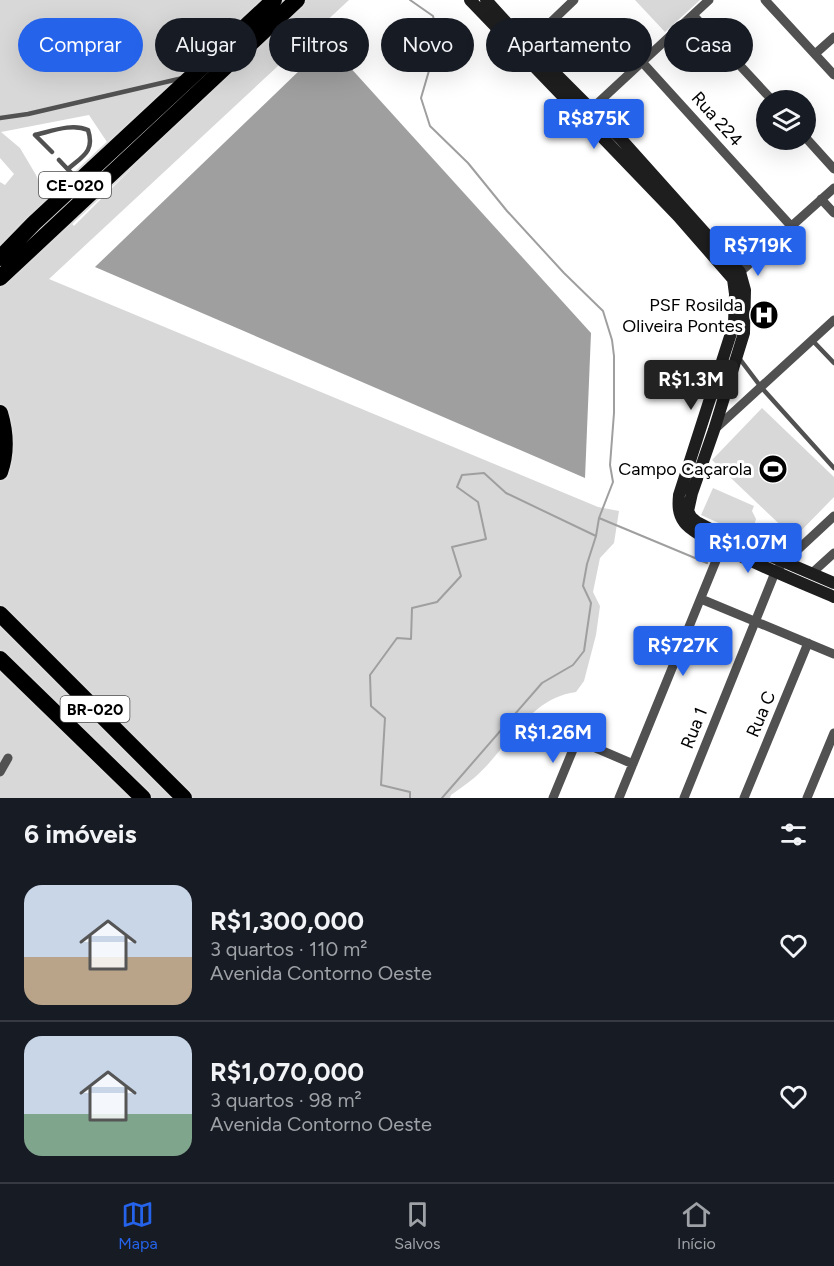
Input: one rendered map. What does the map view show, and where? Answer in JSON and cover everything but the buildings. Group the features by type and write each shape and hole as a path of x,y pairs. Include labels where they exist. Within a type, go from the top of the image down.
{"highway":[{"name":"CE-020","path":"34,223 74,175 191,76 274,0"},
{"name":"CE-020","path":"33,247 297,0"},
{"path":"0,248 34,223"},
{"path":"0,258 34,223"},
{"path":"0,278 33,247"},
{"path":"0,291 31,255 33,247"},
{"path":"0,413 5,438 4,461 0,472"},
{"name":"BR-020","path":"2,614 184,798"},
{"name":"BR-020","path":"1,660 143,798"}],"street":[{"path":"486,0 502,18"},
{"path":"555,18 574,0"},
{"path":"652,53 710,0"},
{"path":"779,0 769,4 834,75"},
{"path":"473,1 587,112"},
{"path":"693,15 762,90"},
{"path":"815,54 834,37"},
{"path":"551,72 678,216 737,275 745,290 744,333 689,505 687,519"},
{"path":"587,112 631,72"},
{"name":"Rua 224","path":"651,72 791,226"},
{"path":"816,149 834,169"},
{"path":"832,580 780,566 722,546 695,532 678,505 679,495 734,324 737,275 834,188"},
{"path":"821,199 834,213"},
{"path":"714,430 834,320"},
{"path":"780,566 834,516"},
{"path":"687,519 726,537 834,597"},
{"path":"619,798 722,546"},
{"path":"812,573 834,553"},
{"name":"Rua 1","path":"684,798 755,621 780,566"},
{"path":"701,599 834,654"},
{"name":"Rua C","path":"744,798 808,643"},
{"path":"807,798 834,733"},
{"path":"553,798 577,740 633,764"},
{"path":"0,772 8,758"}],"lane":[{"path":"0,118 28,114 191,76"},
{"path":"52,152 35,135 72,127 88,130 92,141 74,175 59,160"},
{"path":"812,340 834,363"},
{"path":"737,356 760,387 834,468"}],"shaded area":[{"path":"0,0 261,0 242,18 155,18 155,72 185,72 107,142 89,115 1,132 20,148 44,192 74,226 143,157 146,150 229,72 257,72 257,46 269,35 269,72 272,72 49,279 598,507 619,511 614,543 600,558 593,592 600,606 596,635 584,681 576,692 559,696 532,714 486,766 450,798 0,798 0,182 5,185 14,174 0,158"},
{"path":"306,0 349,0 330,18 287,18"},
{"path":"635,0 700,0 680,18 664,18 664,31"},
{"path":"298,72 354,72 591,333 585,478 95,267"},
{"name":"Campo Caçarola","path":"762,408 834,477 834,497 794,538 712,460"},
{"path":"713,488 754,506 752,511 756,519 754,526 743,529 741,533 701,515"}],"waterway":[{"path":"410,0 433,16 435,24 435,50 421,98 430,126 468,163 507,211 564,273 603,311 612,340 614,356 614,413 610,465 613,482 599,518 583,586 591,603 584,651 573,665 542,683 442,798"},
{"path":"410,798 410,792 381,785 385,718 371,706 370,675 397,638 411,639 412,608 437,602 461,576 452,547 486,539 478,502 457,487 462,475 484,473 506,493 596,536"},
{"path":"599,518 707,563"}],"place":[{"name":"PSF Rosilda Oliveira Pontes","path":"764,315"},
{"name":"Campo Caçarola","path":"773,469"}]}
